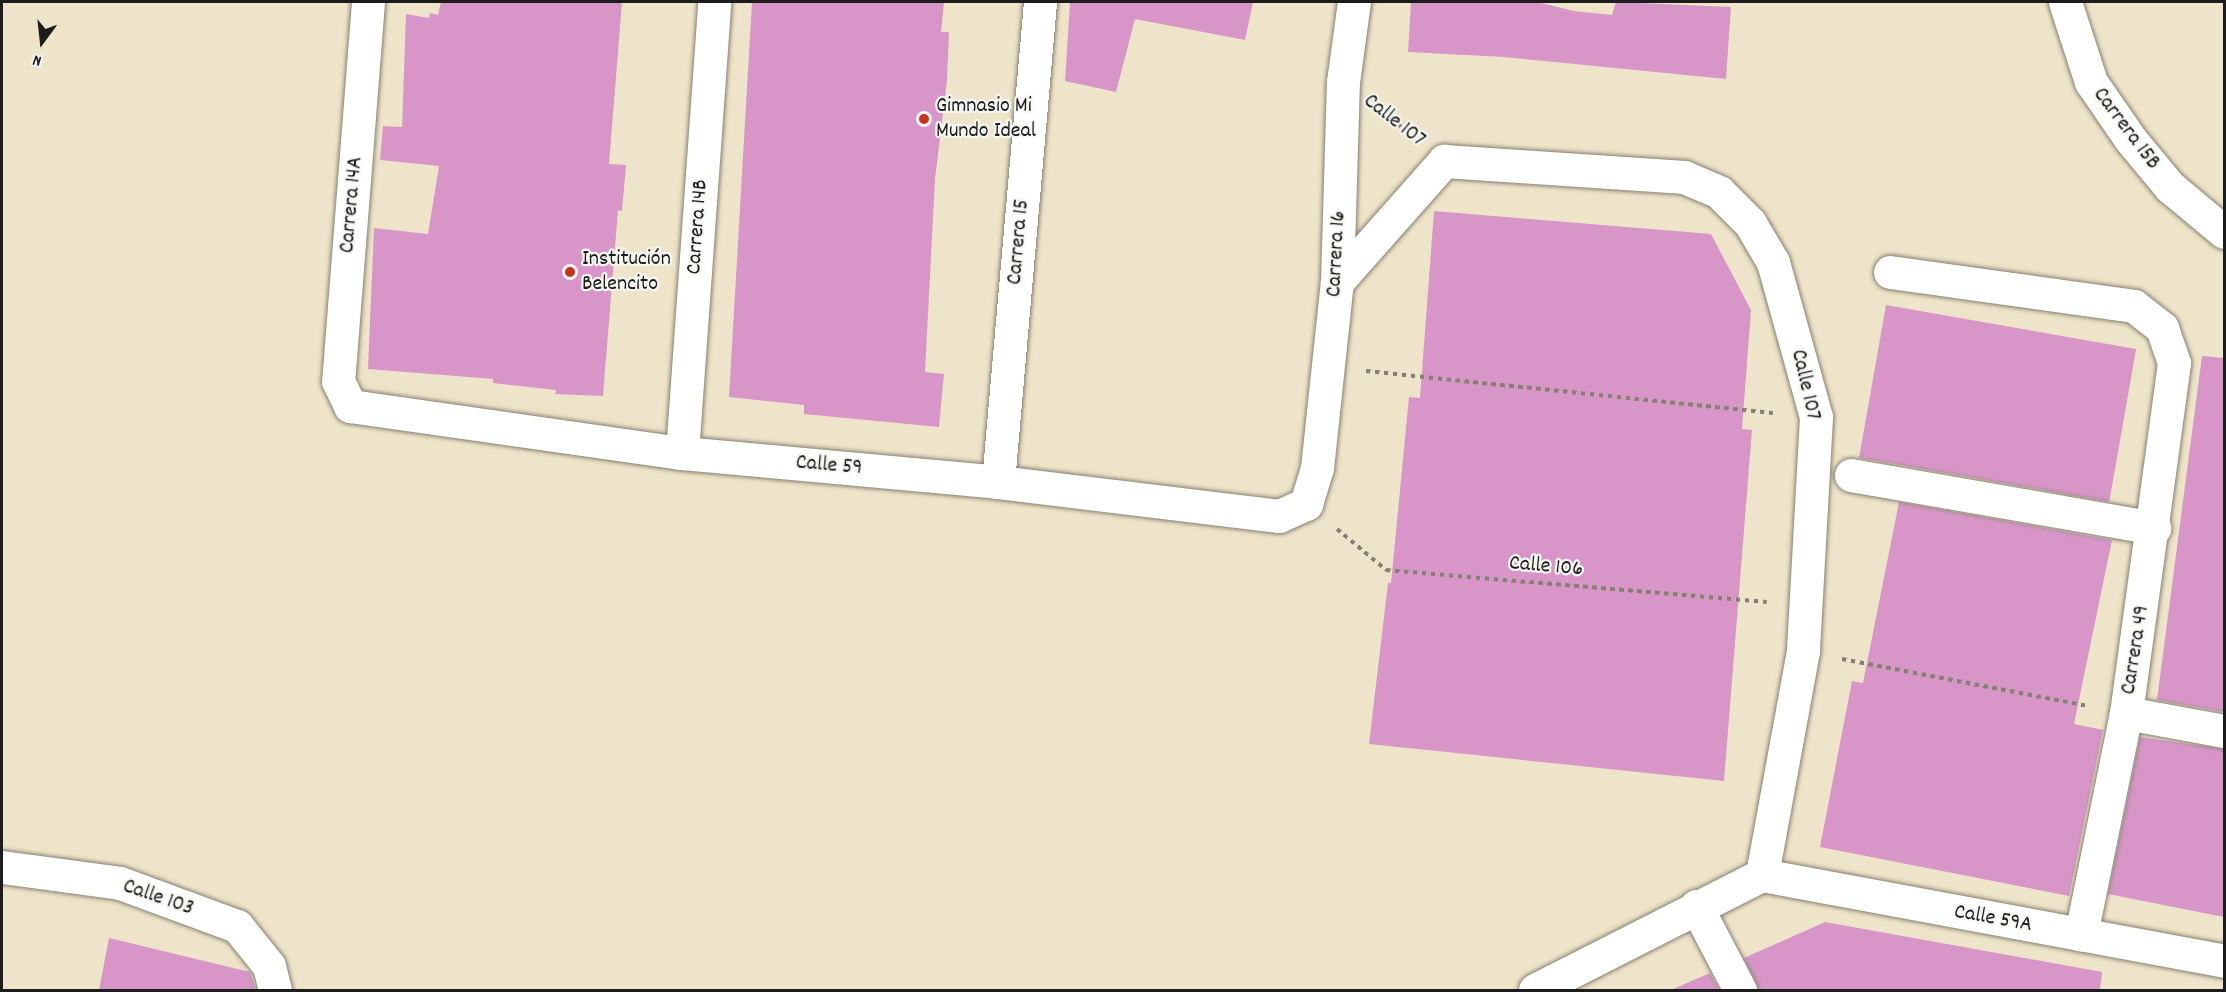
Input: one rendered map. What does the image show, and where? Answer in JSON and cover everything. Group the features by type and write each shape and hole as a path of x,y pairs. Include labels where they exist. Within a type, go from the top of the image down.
{"street":[{"name":"Carrera 14A","path":"350,406 338,381 368,2"},
{"name":"Carrera 14B","path":"682,453 714,2"},
{"name":"Carrera 15","path":"998,482 1040,2"},
{"name":"Carrera 16","path":"1306,504 1317,468 1329,367 1337,282 1343,81 1354,2"},
{"name":"Carrera 15B","path":"2065,2 2097,92 2170,187 2224,232"},
{"name":"Calle 107","path":"1337,282 1444,161 1684,177 1719,192 1750,223 1773,262 1816,417 1803,651 1762,875"},
{"name":"Carrera 49","path":"1890,272 2134,306 2162,328 2174,363 2154,528 2126,713 2081,934"},
{"name":"Calle 59","path":"350,406 682,453 998,482 1280,516 1306,504"},
{"path":"1851,475 2154,528"},
{"path":"2126,713 2224,731"},
{"name":"Calle 103","path":"2,867 120,883 237,926 269,966 276,990"},
{"path":"1535,990 1696,906 1762,875"},
{"name":"Calle 59A","path":"1762,875 2224,961"},
{"path":"1696,906 1740,990"}],"path":[{"name":"Calle 107","path":"1343,81 1444,161"},
{"path":"1329,367 1816,417"},
{"name":"Calle 106","path":"1306,504 1386,570 1806,605"},
{"path":"1803,651 2126,713"}],"building":[{"path":"441,2 622,2 609,164 626,165 622,211 618,210 603,396 555,394 556,390 493,383 493,379 368,369 374,228 428,234 439,166 380,160 383,126 402,127 406,14 429,18 430,13 438,15"},
{"path":"752,2 944,2 941,32 949,32 947,81 935,179 925,372 944,374 939,427 804,414 804,405 729,397"},
{"path":"1070,2 1253,2 1245,40 1135,19 1116,92 1065,81"},
{"path":"1411,2 1537,2 1574,11 1612,15 1616,2 1731,7 1726,79 1504,57 1408,52"},
{"path":"1434,211 1711,234 1751,310 1742,429 1752,430 1724,781 1369,744 1388,583 1391,583 1409,397 1420,398"},
{"path":"1886,305 2136,349 2109,502 1859,458"},
{"path":"2202,356 2224,358 2224,712 2157,700"},
{"path":"1899,502 2112,540 2074,724 2103,730 2069,896 1820,847 1852,681 1863,683"},
{"path":"2140,737 2224,749 2224,917 2108,894"},
{"path":"1825,922 2102,972 2100,990 1759,990 1744,958"},
{"path":"109,938 250,972 256,990 99,990"},
{"path":"1710,973 1719,990 1671,990"}],"place":[{"name":"Gimnasio Mi Mundo Ideal","path":"924,119"},
{"name":"Institución Belencito","path":"570,272"}]}
